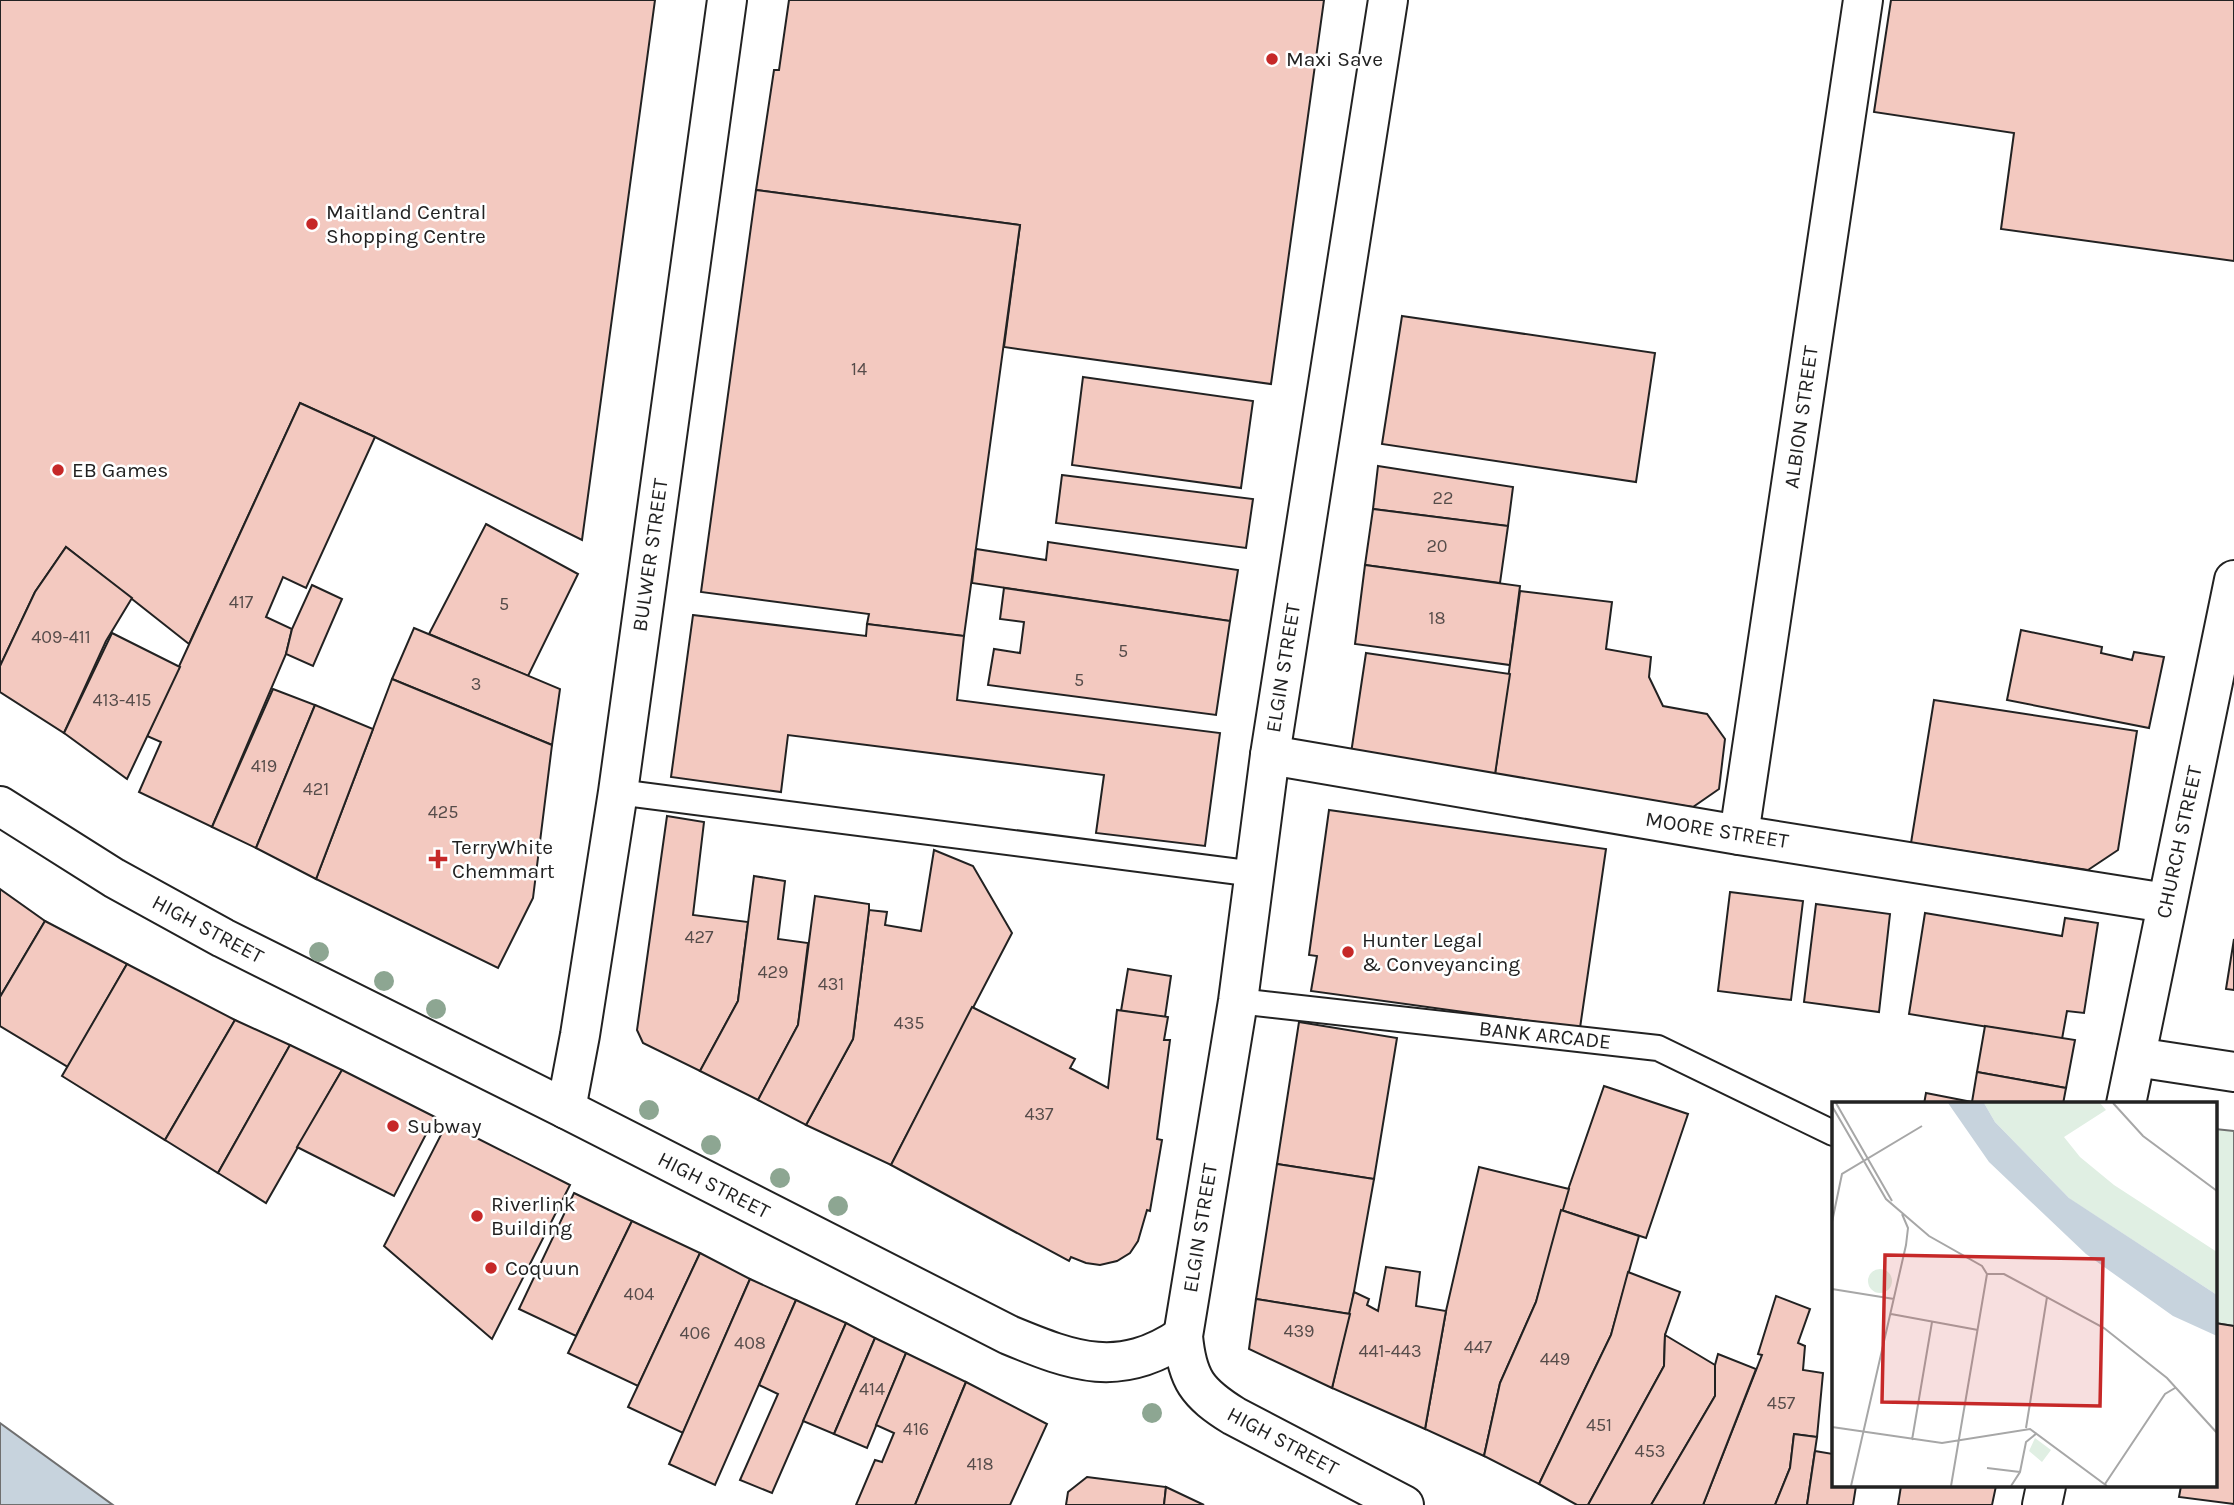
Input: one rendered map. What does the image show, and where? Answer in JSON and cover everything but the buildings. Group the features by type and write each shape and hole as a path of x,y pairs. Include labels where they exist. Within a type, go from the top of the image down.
{"street":[{"name":"BULWER STREET","path":"566,1109 618,792 727,0"},
{"name":"ELGIN STREET","path":"1183,1336 1238,1001 1270,755 1388,0"},
{"name":"ALBION STREET","path":"1739,835 1863,0"},
{"name":"CHURCH STREET","path":"2126,1102 2234,580"},
{"name":"MOORE STREET","path":"1270,755 1739,835 2166,903"},
{"name":"HIGH STREET","path":"0,806 114,878 223,938 1009,1335 1060,1356 1090,1362 1112,1362 1157,1353 1183,1336 1190,1377 1211,1400 1340,1489 1404,1505"},
{"path":"2136,1057 2234,1072"}],"lane":[{"path":"618,792 1255,874"},
{"name":"BANK ARCADE","path":"1238,1001 1658,1048 1832,1133"}],"green space":[{"path":"2216,1129 2234,1131 2234,1326 2216,1323"}],"shaded area":[{"path":"0,1423 113,1505 0,1505"}],"place":[{"name":"Maxi Save","path":"1272,59"},
{"name":"Maitland Central Shopping Centre","path":"312,224"},
{"name":"EB Games","path":"58,470"},
{"name":"TerryWhite Chemmart","path":"438,859"},
{"name":"Hunter Legal & Conveyancing","path":"1348,952"},
{"name":"Subway","path":"393,1126"},
{"name":"Riverlink Building","path":"477,1216"},
{"name":"Coquun","path":"491,1268"}]}
